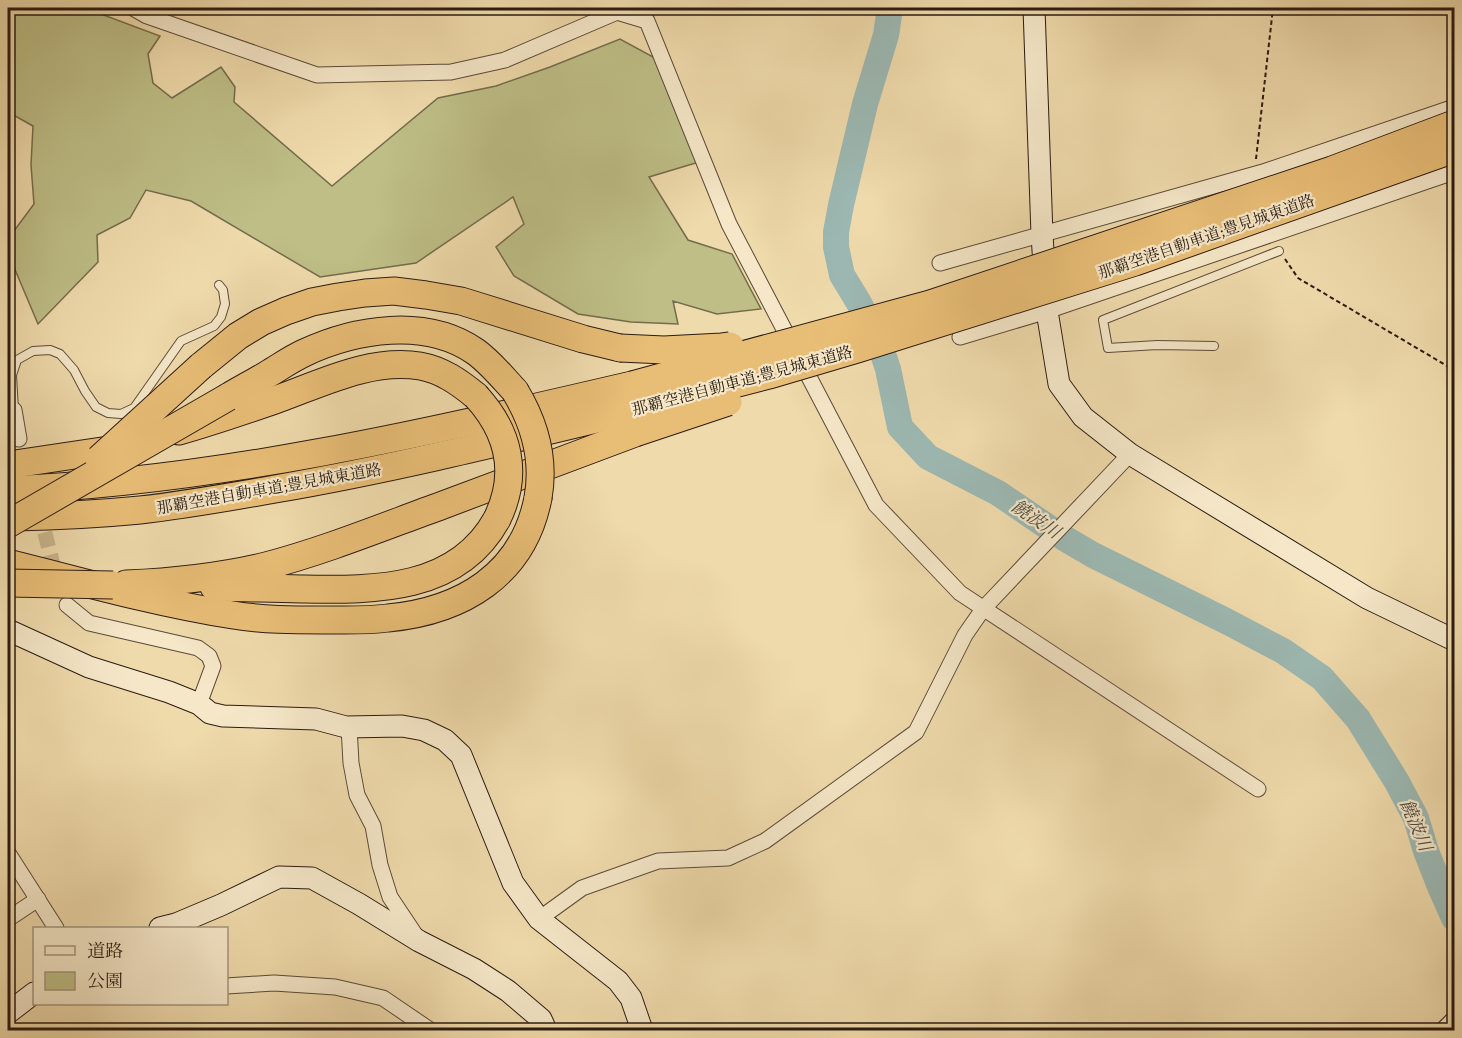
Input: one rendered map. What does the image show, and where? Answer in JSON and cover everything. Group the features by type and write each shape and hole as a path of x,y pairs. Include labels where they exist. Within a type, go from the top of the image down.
{"highway":[{"name":"那覇空港自動車道;豊見城東道路","path":"8,490 140,480 230,468 327,452 467,423 635,409 930,304 1332,170 1455,124"},
{"name":"那覇空港自動車道;豊見城東道路","path":"8,517 73,515 142,509 344,477 635,409 819,373 1020,298 1135,262 1455,149"},
{"path":"51,498 99,459 237,336 261,322 312,302 365,293 394,291 460,301 620,348 664,350 722,347 771,337 1028,262 1129,239"},
{"path":"8,524 301,354 363,334 416,331 437,335 474,351 494,367 514,391 529,417 538,443 541,474 538,498 533,522 516,554 503,570 486,584 445,606 417,613 359,620 278,619 235,615 137,596 8,563"},
{"path":"8,465 128,447 232,415 352,372 396,365 419,366 443,374 459,382 476,396 498,424 505,444 509,477 503,507 490,532 465,558 425,578 375,589 8,583"},
{"path":"113,585 179,581 228,574 308,554 358,537 635,409"}],"street":[{"path":"133,8 147,16 317,75 451,72 505,60 617,12 647,21 729,224 876,505 960,593 1258,789"},
{"path":"1034,8 1047,311 1059,384 1083,417 1130,454 1367,598 1455,640"},
{"path":"940,263 1263,172 1455,107"},
{"path":"1263,172 1281,231"},
{"path":"960,338 1047,311 1455,172"},
{"path":"11,410 19,439"},
{"path":"539,919 582,888 658,861 728,858 765,841 916,732 965,635 983,609 1130,454"},
{"path":"67,605 89,624 198,648 209,656 213,666 199,704"},
{"path":"8,630 88,667 169,692 199,704 210,713 223,716 316,719 350,727 402,726 424,730 445,740 461,755 513,883 539,919 618,981 631,998 642,1030"},
{"path":"350,727 351,763 357,795 373,826 380,864 390,897 419,941"},
{"path":"8,853 56,927"},
{"path":"164,927 221,905 279,877 312,878 419,941 474,969 508,991 541,1019 546,1030"},
{"path":"8,919 38,899"},
{"path":"228,986 274,983 335,987 383,998 430,1030"},
{"path":"8,1013 33,994"},
{"path":"1447,1030 1455,1023"}],"lane":[{"path":"1214,346 1157,345 1108,348 1103,320 1279,251"},
{"path":"11,410 12,375 17,360 33,351 50,350 60,354 74,370 96,407 108,413 121,414 134,408 181,341 214,326 221,317 225,304 224,290 219,285"}],"path":[{"path":"1263,172 1256,159 1273,8"},
{"path":"1279,251 1298,278 1455,370"}],"green space":[{"path":"85,8 160,36 148,54 153,83 172,98 221,67 235,87 234,102 332,186 438,98 496,86 620,39 655,58 699,162 649,177 688,240 732,254 761,309 717,314 673,301 678,324 631,322 578,314 514,276 496,247 524,224 513,197 416,263 320,277 191,201 146,190 130,218 97,235 98,262 38,324 8,253 8,239 34,204 31,165 33,126 8,112 8,9"}],"waterway":[{"name":"饒波川","path":"890,8 886,35 865,104 841,205 836,247 842,275 878,339 888,369 900,427 928,457 998,493 1064,538 1093,555 1283,651 1322,678 1358,719 1397,782 1416,818 1426,851 1454,918"}],"tunnel":[{"path":"39,510 57,580"}]}
